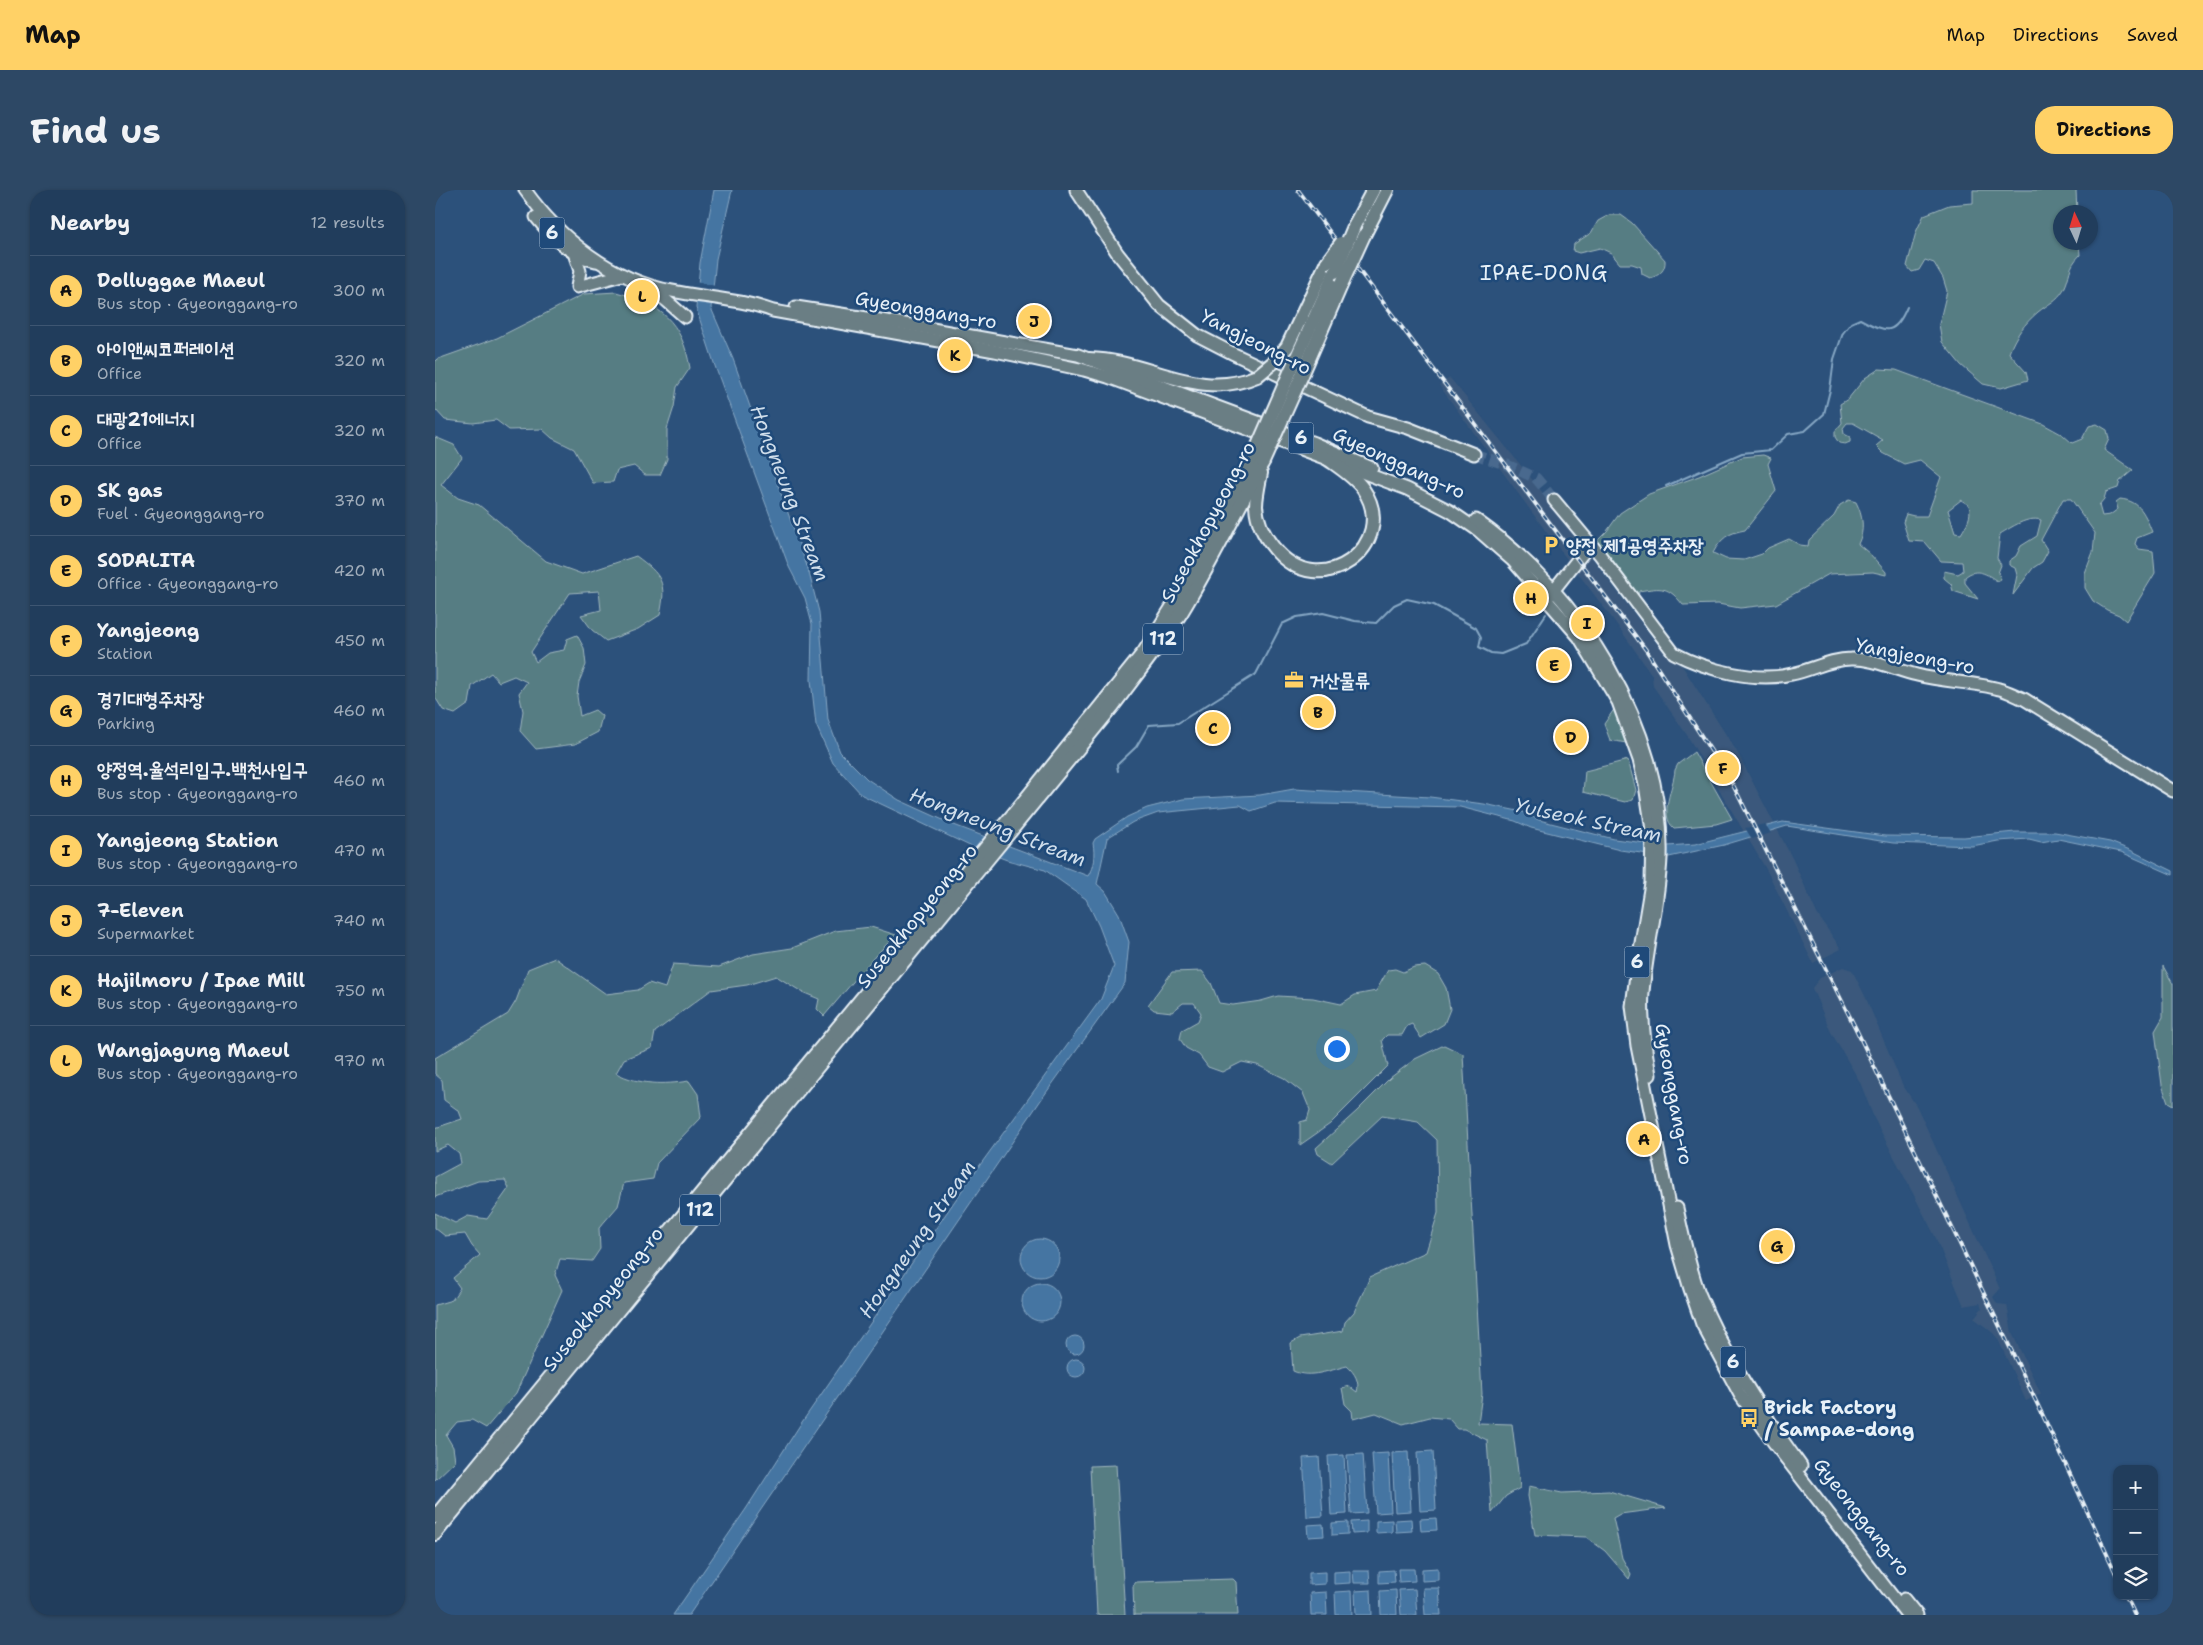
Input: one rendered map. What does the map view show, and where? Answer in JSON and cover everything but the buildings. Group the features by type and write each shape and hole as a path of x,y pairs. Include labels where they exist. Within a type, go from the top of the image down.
{"highway":[{"name":"Suseokhopyeong-ro","path":"435,1516 1159,646 1211,562 1296,373 1335,272 1387,190"},
{"path":"1089,358 1108,359 1205,385 1232,384 1257,376 1275,361 1287,347 1335,272 1355,224 1371,194"},
{"path":"1258,459 1256,505 1263,533 1278,554 1306,570 1319,572 1331,571 1354,559 1367,541 1371,523 1370,506 1362,488 1349,475 1325,457"},
{"name":"Suseokhopyeong-ro","path":"435,1534 961,884"}],"main road":[{"name":"Gyeonggang-ro","path":"516,190 538,219 574,253 583,259 598,261"},
{"name":"Gyeonggang-ro","path":"525,190 539,210 564,234 598,261 622,275 651,286 731,301 754,304 769,303 899,323 1089,358 1314,443 1438,497 1504,540 1602,655 1642,740 1652,781 1657,857 1643,992 1645,1042 1687,1255 1699,1292 1733,1362 1770,1423 1803,1469 1917,1615"},
{"name":"Yangjeong-ro","path":"1076,190 1118,254 1159,305 1197,335 1368,417 1417,432 1474,454"},
{"path":"574,253 581,271 577,287 622,275"},
{"path":"651,286 685,317"},
{"name":"Gyeonggang-ro","path":"754,304 773,311 889,330 1084,370 1325,457 1407,489 1449,511 1479,531 1550,594"},
{"name":"Yangjeong-ro","path":"1554,500 1674,653 1687,660 1703,666 1755,676 1772,677 1852,658 1915,675 1999,689 2024,699 2173,791"},
{"path":"1550,594 1590,544"},
{"name":"Gyeonggang-ro","path":"1657,857 1651,883 1632,1006 1637,1046 1677,1245 1689,1288 1702,1324 1740,1396 1907,1615"}],"shaded area":[{"name":"Hongneung Stream","path":"714,190 732,190 716,259 711,308 733,359 808,569 819,612 828,720 840,752 867,779 899,800 954,825 1088,876 1093,864 1093,843 1095,839 1127,817 1147,808 1183,799 1260,795 1294,789 1430,797 1484,804 1523,812 1539,820 1614,839 1668,846 1695,844 1783,822 1885,836 1964,837 2015,832 2055,832 2110,842 2173,871 2173,875 2121,852 2058,839 2041,842 2029,839 1998,841 1972,846 1893,843 1787,826 1724,845 1669,857 1620,850 1531,828 1515,821 1460,807 1275,803 1251,811 1240,805 1158,813 1133,822 1107,838 1097,884 1105,891 1119,914 1129,942 1125,983 1043,1097 689,1615 673,1615 746,1509 800,1425 972,1176 1101,999 1114,966 1099,926 1086,899 1045,870 1007,860 972,847 862,795 833,763 816,725 811,680 812,624 805,598 789,567 715,366 696,308 700,263"},
{"path":"1450,378 1539,488 1656,643 1676,662 1679,661 1737,752 1793,860 1817,914 1841,949 1813,963 1766,869 1687,735 1653,686 1652,675 1618,626 1439,385"},
{"path":"1843,967 1852,970 1865,996 1902,1084 1917,1107 2000,1289 1993,1297 1997,1304 2007,1305 2012,1333 2041,1394 2026,1401 1998,1339 1974,1318 1982,1308 1980,1303 1964,1306 1935,1236 1874,1118 1860,1082 1831,1032 1812,988 1820,978"},
{"path":"1040,1239 1053,1245 1059,1258 1053,1271 1040,1277 1027,1271 1021,1258 1027,1245"},
{"path":"1041,1283 1054,1289 1060,1302 1054,1315 1041,1321 1028,1315 1022,1302 1028,1289"},
{"path":"1071,1336 1079,1336 1084,1341 1082,1352 1071,1354 1066,1349 1066,1341"},
{"path":"1072,1359 1080,1359 1085,1364 1083,1375 1072,1377 1067,1372 1067,1364"},
{"path":"1433,1451 1436,1510 1420,1511 1417,1452"},
{"path":"1408,1452 1411,1511 1395,1512 1392,1453"},
{"path":"1388,1453 1391,1512 1376,1513 1372,1454"},
{"path":"1363,1454 1367,1513 1351,1514 1347,1455"},
{"path":"1344,1455 1347,1514 1331,1515 1328,1456"},
{"path":"1319,1457 1323,1516 1307,1517 1303,1458"},
{"path":"1436,1518 1437,1530 1421,1531 1420,1519"},
{"path":"1411,1519 1412,1531 1396,1532 1395,1520"},
{"path":"1392,1520 1392,1532 1376,1533 1376,1521"},
{"path":"1367,1521 1367,1533 1352,1534 1351,1522"},
{"path":"1348,1522 1348,1534 1332,1535 1332,1523"},
{"path":"1323,1524 1324,1536 1308,1537 1307,1525"},
{"path":"1438,1568 1438,1580 1422,1581 1422,1569"},
{"path":"1398,1569 1414,1569 1415,1581 1399,1582"},
{"path":"1394,1570 1395,1582 1379,1583 1379,1571"},
{"path":"1350,1571 1350,1583 1334,1584 1334,1572"},
{"path":"1353,1571 1369,1571 1370,1583 1354,1583"},
{"path":"1325,1572 1325,1584 1309,1585 1309,1573"},
{"path":"1423,1588 1439,1588 1441,1615 1425,1615"},
{"path":"1415,1589 1417,1615 1401,1615 1399,1590"},
{"path":"1371,1590 1372,1615 1356,1615 1355,1591"},
{"path":"1396,1590 1397,1615 1381,1615 1380,1591"},
{"path":"1351,1591 1352,1615 1336,1615 1335,1592"},
{"path":"1326,1592 1327,1615 1311,1615 1310,1593"}],"green space":[{"path":"1973,190 2076,190 2077,205 2053,205 2053,250 2080,250 2080,255 2073,264 2061,293 2029,321 2017,335 2011,347 2009,353 2026,372 2028,380 2001,388 1983,384 1961,365 1942,342 1939,324 1947,291 1943,278 1934,263 1925,260 1919,270 1912,272 1907,266 1916,232 1924,215 1949,205 1973,203"},
{"path":"1609,215 1621,215 1632,223 1665,260 1663,270 1659,274 1650,278 1642,274 1641,267 1632,264 1620,264 1611,253 1600,248 1579,253 1573,251 1574,244 1591,233 1598,221"},
{"path":"616,292 645,302 667,317 675,326 681,338 690,368 677,387 674,407 667,429 667,459 660,475 645,475 634,466 617,470 613,482 593,483 574,449 552,438 542,429 509,430 496,420 473,423 445,420 435,409 435,362 438,359 497,338 584,294"},
{"path":"1879,369 1896,370 2043,424 2063,435 2072,443 2082,439 2089,426 2097,424 2107,430 2109,439 2104,450 2133,470 2120,481 2118,488 2106,492 2104,499 2099,505 2102,516 2110,515 2118,509 2116,502 2120,499 2127,500 2138,506 2152,532 2137,538 2135,544 2139,549 2153,551 2155,573 2126,621 2119,615 2093,601 2085,588 2085,573 2093,552 2095,533 2071,499 2063,499 2041,540 2048,551 2042,562 2033,568 2013,595 2017,575 2015,568 2009,565 2009,561 2016,556 2021,546 2037,536 2041,520 2025,521 2000,534 1997,558 2001,565 1998,573 2001,579 1997,581 1977,572 1973,572 1965,577 1965,583 1978,599 1953,591 1951,584 1944,578 1944,571 1958,574 1963,571 1962,562 1941,561 1925,542 1909,541 1903,522 1906,514 1927,516 1941,477 1920,460 1904,464 1883,453 1876,446 1883,440 1853,423 1847,423 1843,428 1844,434 1850,437 1850,442 1845,444 1839,443 1835,437 1835,431 1842,423 1840,404 1848,399 1865,378","holes":["1961,500 1969,505 1970,513 1967,524 1961,534 1955,533 1948,510"]},
{"path":"435,437 454,445 462,458 441,485 458,498 479,505 546,561 582,574 636,556 657,574 660,580 663,595 660,615 638,629 606,641 592,630 581,615 601,610 599,591 570,593 531,652 536,662 548,653 564,650 567,639 577,635 584,648 586,665 579,682 577,696 580,716 595,710 602,716 598,732 575,744 536,749 520,731 523,711 519,693 527,682 514,676 499,682 491,673 472,686 469,704 455,714 443,710 435,697"},
{"path":"1763,455 1771,458 1768,464 1776,491 1745,530 1726,537 1719,543 1713,553 1726,559 1744,560 1762,554 1768,548 1789,539 1800,545 1808,546 1809,540 1834,516 1840,505 1849,500 1856,502 1862,518 1862,533 1858,544 1870,554 1886,572 1886,575 1873,572 1829,574 1776,604 1740,608 1718,604 1683,605 1673,594 1664,589 1639,591 1638,599 1596,542 1620,513 1649,494 1699,476 1742,457"},
{"path":"1615,708 1626,743 1610,740 1604,724"},
{"path":"1694,752 1732,819 1716,824 1674,828 1669,822 1667,808 1675,770 1678,764"},
{"path":"1628,760 1636,790 1633,800 1625,802 1583,792 1585,771"},
{"path":"871,927 896,935 875,956 824,1016 817,1009 819,999 802,992 776,976 747,985 711,990 655,1032 652,1048 624,1059 616,1073 625,1077 652,1083 689,1081 698,1094 701,1117 657,1163 653,1179 624,1183 618,1206 599,1228 600,1249 592,1261 560,1259 555,1275 562,1290 516,1393 486,1428 472,1420 457,1422 446,1435 453,1447 455,1461 435,1480 435,1305 452,1300 460,1288 453,1278 480,1255 465,1234 445,1236 435,1228 435,1213 455,1223 468,1216 487,1219 509,1188 505,1180 478,1181 435,1197 435,1177 461,1163 459,1154 448,1145 435,1151 435,1128 462,1119 459,1111 444,1100 442,1080 435,1074 435,1058 508,1014 516,1001 528,969 555,958 606,994 638,990 649,983 665,988 673,964 719,967 753,954 792,948 835,931"},
{"path":"1425,966 1438,974 1446,988 1450,1009 1444,1024 1421,1038 1412,1024 1407,1026 1402,1035 1387,1035 1382,1040 1388,1066 1330,1124 1300,1145 1300,1122 1307,1120 1310,1110 1303,1093 1284,1078 1257,1065 1242,1062 1222,1072 1208,1067 1199,1055 1186,1048 1180,1039 1182,1030 1198,1021 1201,1013 1194,1003 1183,1003 1172,1012 1154,1010 1148,1005 1172,972 1202,971 1211,983 1219,1003 1233,1005 1261,1001 1278,996 1313,998 1341,1004 1355,995 1376,991 1388,970 1395,969 1403,972 1414,967"},
{"path":"2163,966 2173,984 2173,1105 2168,1102 2162,1085 2155,1031 2163,1017"},
{"path":"1444,1045 1463,1054 1482,1394 1478,1423 1512,1424 1520,1488 1506,1496 1492,1513 1487,1440 1464,1429 1458,1429 1449,1419 1430,1417 1403,1424 1376,1413 1353,1419 1352,1411 1345,1404 1342,1388 1349,1386 1357,1392 1358,1385 1354,1375 1347,1366 1313,1374 1293,1371 1291,1343 1300,1338 1343,1331 1345,1322 1354,1312 1370,1277 1426,1252 1438,1213 1437,1140 1418,1122 1382,1116 1332,1163 1318,1154 1316,1148 1390,1078 1415,1059"},
{"path":"1116,1465 1125,1615 1097,1615 1090,1466"},
{"path":"1529,1486 1562,1493 1609,1491 1666,1508 1620,1514 1613,1518 1622,1558 1631,1574 1629,1579 1605,1551 1586,1537 1535,1535 1528,1496"},
{"path":"1233,1579 1236,1582 1238,1615 1134,1615 1133,1586 1136,1582"}],"pier":[{"path":"695,282 716,286 714,305 694,302"},
{"path":"1765,824 1771,833 1752,839 1745,828"}],"waterway":[{"path":"1666,486 1742,453 1771,450 1788,434 1805,431 1824,414 1830,390 1834,359 1843,333 1851,323 1860,319 1882,329 1893,328 1898,324 1907,307"},
{"path":"1118,771 1117,765 1136,747 1149,725 1178,723 1256,674 1282,624 1297,617 1323,613 1355,621 1376,623 1394,605 1407,599 1434,605 1476,628 1481,637 1479,647 1491,653 1501,654 1526,644 1546,614"}],"tunnel":[{"path":"1474,454 1505,464 1536,478 1554,500"}],"railway":[{"path":"1298,190 1646,650 1733,785 1855,1027 2046,1422 2113,1567"},
{"path":"2128,1600 2135,1615"}],"place":[{"name":"Wangjagung Maeul","path":"642,296"},
{"name":"7-Eleven","path":"1034,321"},
{"name":"Hajilmoru / Ipae Mill","path":"955,355"},
{"name":"양정 제1공영주차장","path":"1551,545"},
{"name":"양정역.율석리입구.백천사입구","path":"1531,598"},
{"name":"Yangjeong Station","path":"1587,623"},
{"name":"SODALITA","path":"1554,665"},
{"name":"거산물류","path":"1294,680"},
{"name":"아이앤씨코퍼레이션","path":"1318,712"},
{"name":"대광21에너지","path":"1213,728"},
{"name":"SK gas","path":"1571,737"},
{"name":"Yangjeong","path":"1723,768"},
{"name":"Dolluggae Maeul","path":"1644,1139"},
{"name":"경기대형주차장","path":"1777,1246"},
{"name":"Brick Factory / Sampae-dong","path":"1749,1418"}],"district":[{"name":"IPAE-DONG","path":"1544,273"}],"water label":[{"name":"Yulseok Stream","path":"1588,820"}]}
